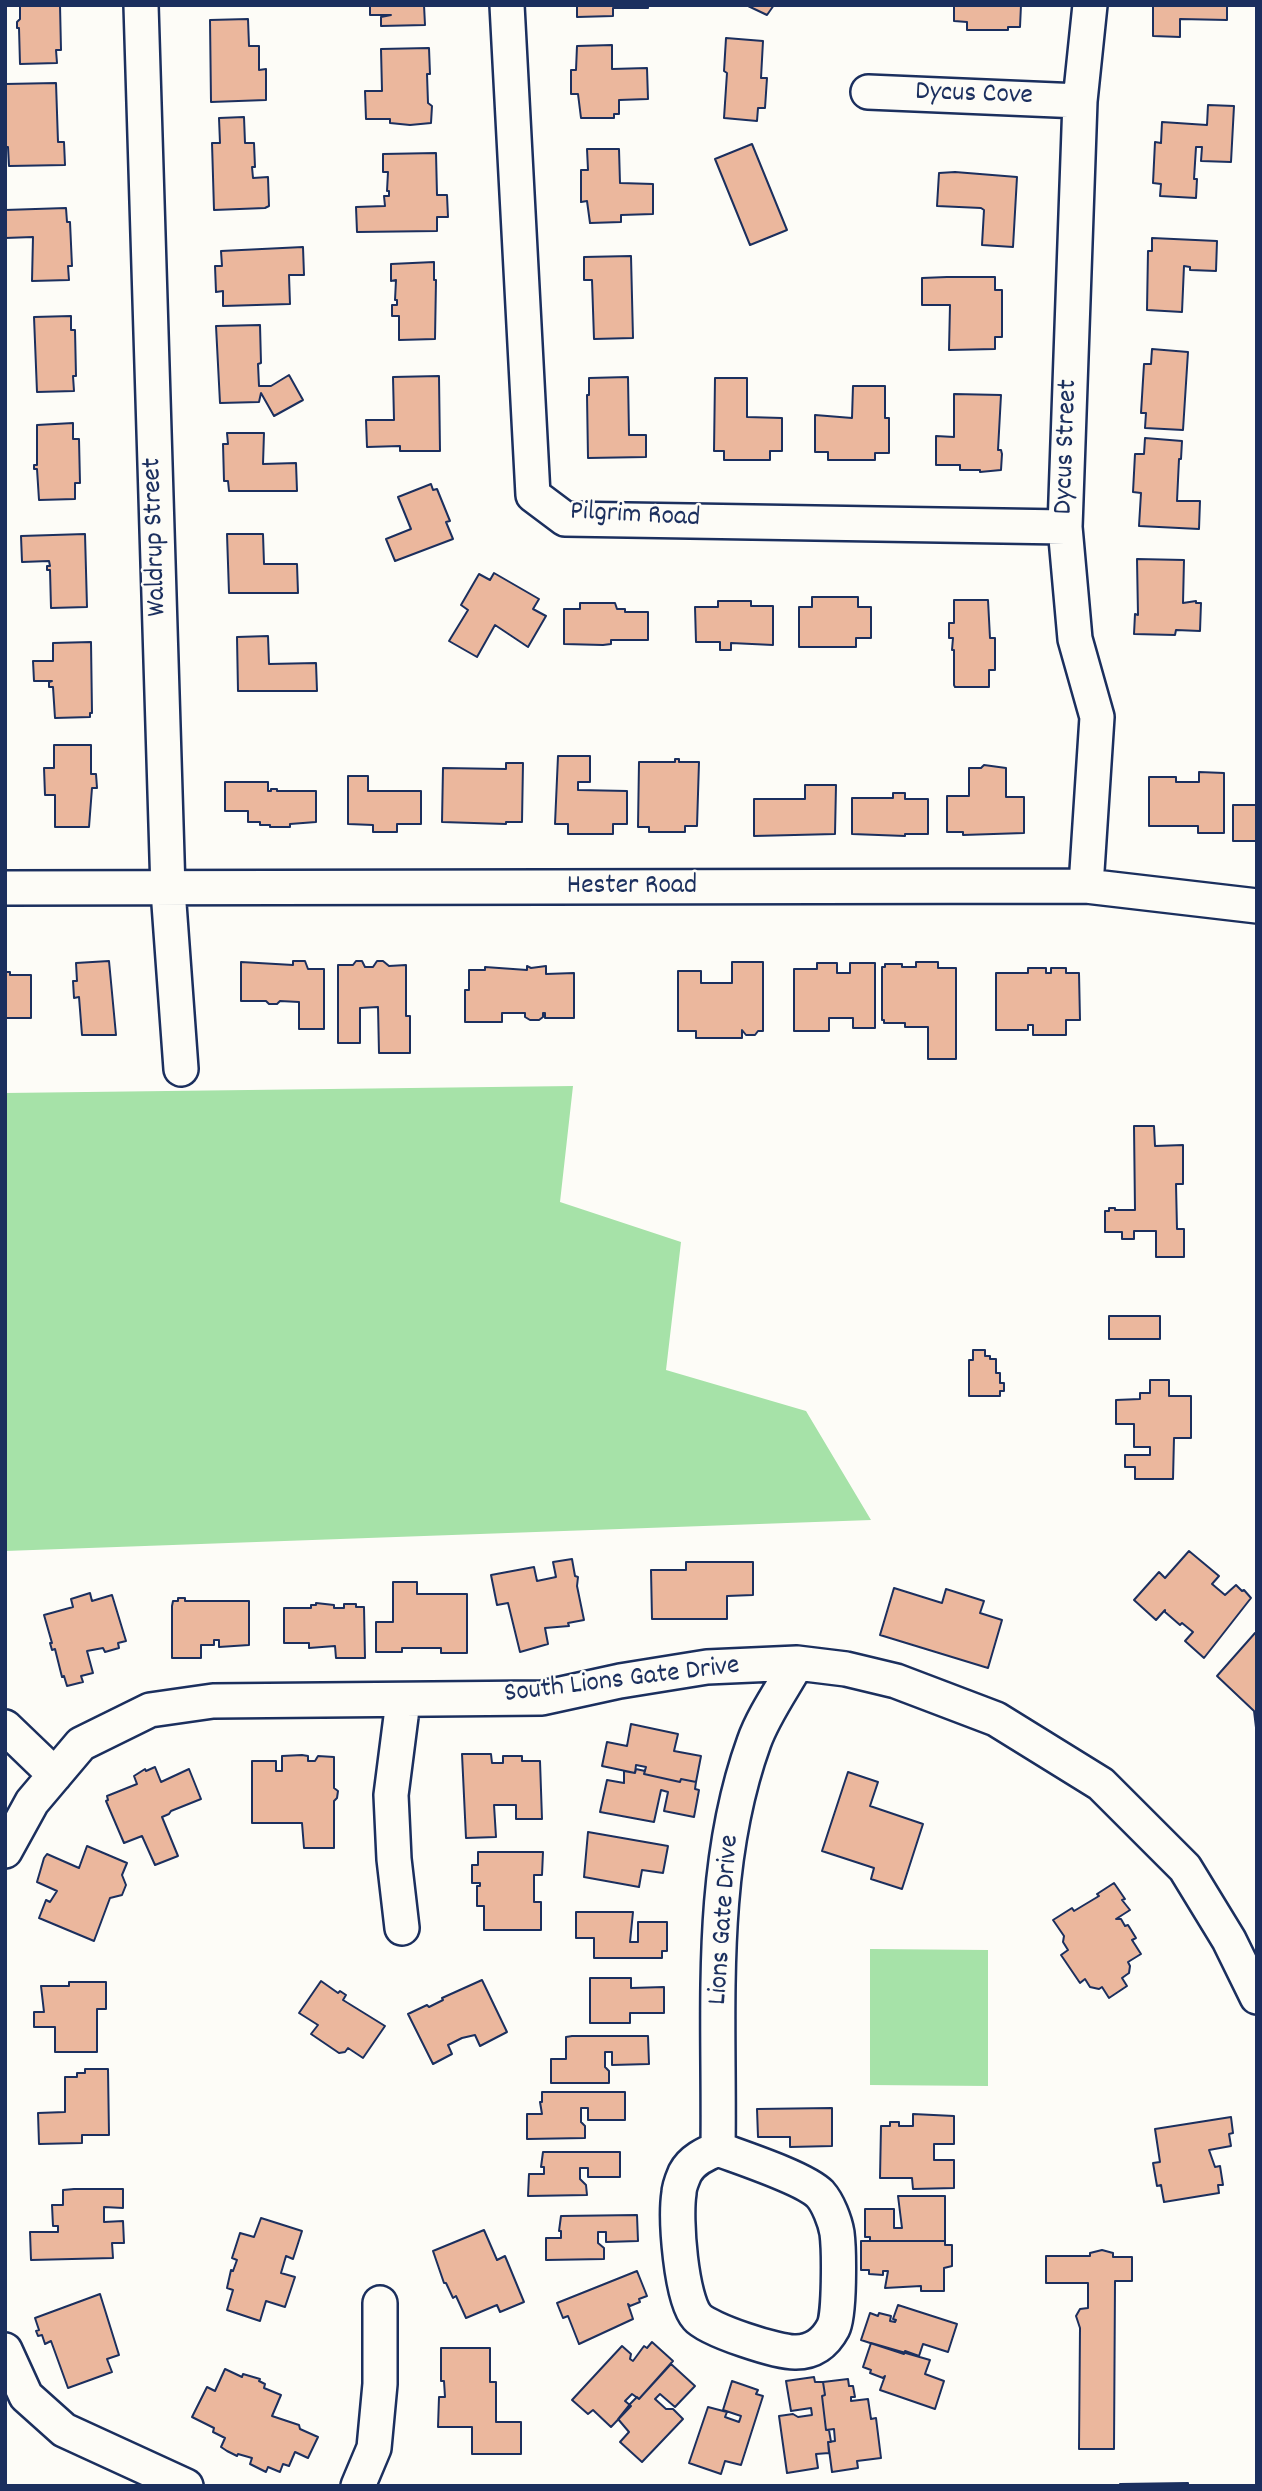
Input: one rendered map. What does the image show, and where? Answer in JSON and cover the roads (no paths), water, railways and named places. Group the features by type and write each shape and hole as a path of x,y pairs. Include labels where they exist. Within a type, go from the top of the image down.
{"street":[{"name":"Waldrup Street","path":"141,5 168,890 181,1069"},
{"name":"Pilgrim Road","path":"507,5 533,495 565,519 1065,527"},
{"name":"Dycus Street","path":"1086,886 1097,717 1075,639 1065,527 1080,101 1090,5"},
{"name":"Dycus Cove","path":"868,92 1080,101"},
{"name":"Hester Road","path":"5,888 168,890 1086,886 1257,906"},
{"name":"South Lions Gate Drive","path":"5,1851 32,1802 82,1744 150,1710 213,1701 542,1698 620,1681 707,1667 797,1663 846,1669 896,1681 996,1719 1101,1784 1185,1868 1229,1940 1257,1997"},
{"name":"Lions Gate Drive","path":"718,2149 722,1883 734,1812 754,1740 797,1663"},
{"path":"402,1928 394,1859 391,1795 403,1701"},
{"path":"5,1727 55,1775"},
{"path":"718,2149 806,2185 821,2195 831,2213 837,2233 838,2311 834,2326 822,2343 812,2351 793,2353 718,2331 699,2320 689,2306 684,2287 678,2222 679,2190 687,2170 701,2155 718,2149"},
{"path":"358,2486 374,2448 380,2384 380,2304"},
{"path":"5,2350 26,2396 64,2430 186,2486"}]}
